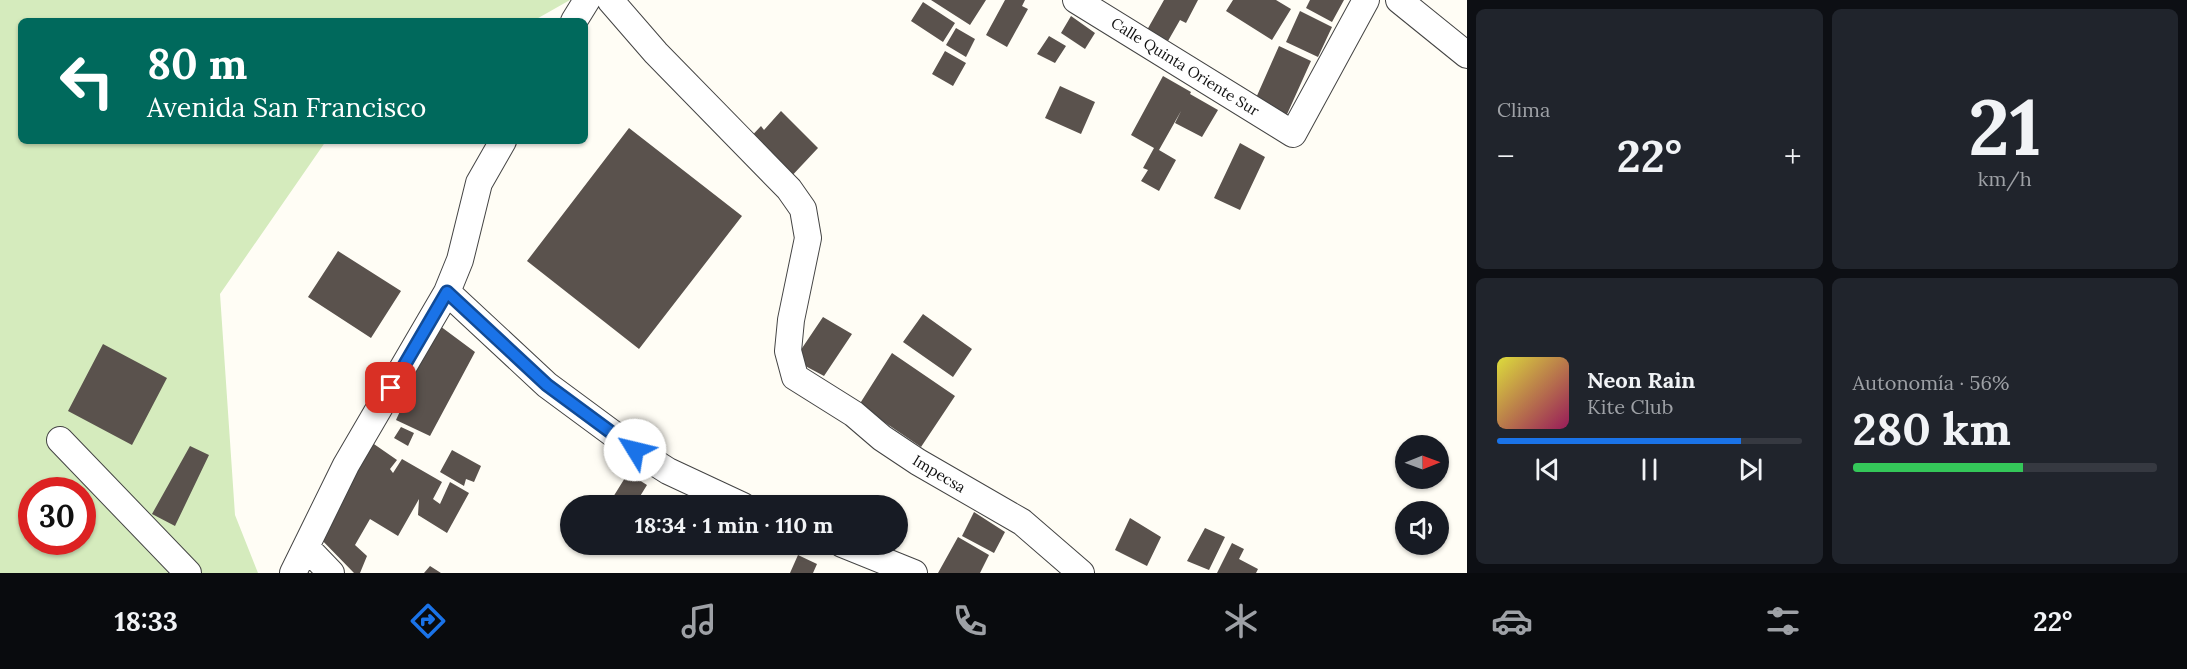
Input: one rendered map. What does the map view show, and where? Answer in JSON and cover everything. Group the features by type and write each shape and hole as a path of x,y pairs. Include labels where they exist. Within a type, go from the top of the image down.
{"street":[{"path":"576,18 587,0"},
{"name":"Impecsa","path":"609,0 656,53 789,189 802,209 808,238 788,351 795,377 854,414 882,438 918,462 1022,522 1081,573"},
{"name":"Calle Quinta Oriente Sur","path":"1076,0 1293,134 1366,0"},
{"path":"1400,0 1467,55"},
{"path":"293,573 346,465 447,292 460,260 479,183 501,144"},
{"path":"447,292 547,385 635,450 668,471 719,495"},
{"path":"60,440 189,573"},
{"path":"306,547 331,573"},
{"path":"869,555 914,573"}],"green space":[{"path":"0,0 570,0 538,18 18,18 18,144 324,144 220,294 235,515 258,573 0,573"}],"building":[{"path":"931,0 986,0 970,25"},
{"path":"1005,0 1025,0 1022,6 1028,9 1007,47 986,35"},
{"path":"1164,0 1198,0 1186,23 1180,20 1168,41 1147,30"},
{"path":"1233,0 1276,0 1291,9 1272,40 1226,11"},
{"path":"1310,0 1344,0 1332,22 1306,8"},
{"path":"923,2 955,23 943,42 911,21"},
{"path":"1300,11 1332,27 1318,57 1286,42"},
{"path":"1071,16 1095,33 1085,49 1061,33"},
{"path":"956,28 975,39 966,57 946,45"},
{"path":"1049,36 1066,46 1055,63 1037,54"},
{"path":"1279,46 1311,61 1284,121 1252,107"},
{"path":"945,51 966,63 953,86 932,74"},
{"path":"1163,76 1218,110 1202,137 1175,123 1181,111 1159,150 1176,160 1159,191 1141,181 1148,170 1143,168 1154,148 1131,135"},
{"path":"1060,86 1095,102 1081,134 1045,118"},
{"path":"781,111 818,148 787,181 746,142 761,126 764,130"},
{"path":"629,128 742,216 639,349 527,261"},
{"path":"1240,143 1265,157 1240,210 1214,198"},
{"path":"338,251 401,291 371,338 308,297"},
{"path":"923,314 972,349 953,377 903,342"},
{"path":"823,317 852,334 824,376 794,360"},
{"path":"440,326 475,352 430,436 396,420 405,400 400,390"},
{"path":"103,344 167,378 132,445 68,411"},
{"path":"892,353 955,396 921,447 859,405"},
{"path":"401,427 414,433 408,446 394,438"},
{"path":"371,442 397,460 390,469 393,473 402,459 442,482 433,499 440,504 450,482 469,493 447,533 418,515 419,499 398,536 370,519 355,545 367,556 360,573 354,573 316,534"},
{"path":"190,446 209,455 175,526 152,514"},
{"path":"452,450 481,466 474,482 466,479 464,486 440,472"},
{"path":"628,473 647,485 641,495 614,495"},
{"path":"974,512 1005,532 994,553 962,536"},
{"path":"1130,518 1161,537 1147,566 1115,550"},
{"path":"1205,528 1225,537 1209,570 1187,561"},
{"path":"958,537 989,555 980,573 938,573"},
{"path":"1232,543 1244,549 1239,559 1258,569 1256,573 1217,573"},
{"path":"798,555 817,564 813,573 790,573"},
{"path":"430,566 441,573 424,573"}],"route":[{"path":"391,388 447,292 547,385 635,450"}]}
